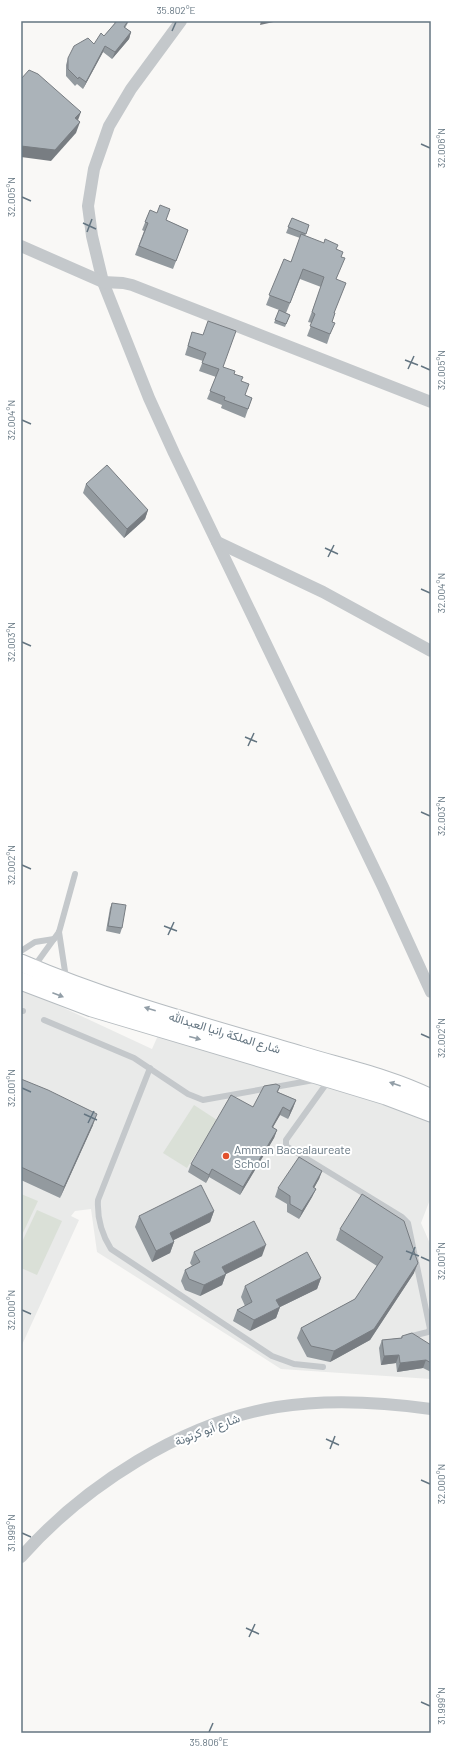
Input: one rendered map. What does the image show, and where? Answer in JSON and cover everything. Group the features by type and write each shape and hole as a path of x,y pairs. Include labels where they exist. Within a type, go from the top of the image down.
{"main road":[{"name":"شارع الملكة رانيا العبدالله","path":"27,966 67,982 238,1037 382,1079 431,1098"},
{"name":"شارع الملكة رانيا العبدالله","path":"21,982 106,1012 328,1078 407,1103 431,1113"}],"street":[{"path":"181,21 131,89 109,126 94,169 88,206 92,236 103,282 149,398 383,887 431,992"},
{"path":"21,246 103,282 123,282 132,285 431,402"},
{"path":"217,542 323,592 431,651"},
{"name":"شارع أبو كرتونة","path":"21,1557 60,1518 85,1497 142,1457 190,1434 233,1418 276,1407 317,1403 375,1404 431,1409"}],"lane":[{"path":"27,966 59,932 75,874"},
{"path":"59,932 67,982"},
{"path":"21,951 35,942 54,939"},
{"path":"44,1020 134,1058 192,1097 203,1100 328,1078"},
{"path":"150,1068 98,1200 100,1226 108,1246 272,1356 294,1364 323,1367"},
{"path":"328,1078 286,1140 286,1146 402,1217 408,1223 430,1329 428,1332 399,1340"}],"shaded area":[{"name":"Amman Baccalaureate School","path":"21,988 152,1049 160,1031 431,1114 431,1197 421,1223 431,1246 431,1379 281,1369 97,1252 91,1209 75,1211 71,1216 79,1220 21,1347"},
{"path":"194,1105 217,1120 187,1168 163,1153"},
{"path":"21,1194 38,1201 21,1237"},
{"path":"37,1210 62,1221 37,1275 21,1268 21,1244"}],"building":[{"path":"117,21 128,21 124,27 131,32 115,52 105,46 86,82 79,77 78,79 68,69 68,58 74,46 88,38 94,44 101,33 104,36"},
{"path":"29,70 38,74 81,112 75,118 80,122 55,150 21,146 21,79"},
{"path":"160,205 170,209 166,220 188,230 176,261 139,246 148,223 145,222 150,210 157,213"},
{"path":"292,218 309,225 306,234 288,227"},
{"path":"301,234 324,243 325,239 338,245 336,249 343,252 341,257 345,258 336,279 346,283 334,313 332,322 335,323 330,334 310,326 315,314 312,312 324,277 303,269 290,303 269,295 284,259 291,262"},
{"path":"279,310 290,315 286,324 275,320"},
{"path":"208,321 236,331 223,367 235,371 234,374 243,377 241,381 249,384 245,395 252,398 248,409 224,400 225,397 210,391 219,369 202,363 206,353 188,346 192,332 203,335"},
{"path":"107,465 148,510 127,529 86,484"},
{"path":"112,903 126,905 122,928 108,926"},
{"path":"21,1079 48,1090 97,1114 64,1187 21,1167"},
{"path":"276,1084 280,1086 277,1092 296,1100 290,1111 283,1107 272,1127 277,1130 243,1187 212,1169 209,1175 191,1164 231,1095 253,1107 264,1086"},
{"path":"299,1157 322,1171 313,1187 316,1189 302,1211 290,1204 290,1196 278,1188"},
{"path":"201,1185 214,1211 170,1233 174,1242 156,1251 139,1216"},
{"path":"362,1194 404,1221 418,1263 374,1329 334,1351 311,1346 301,1328 355,1299 383,1257 340,1229"},
{"path":"254,1221 266,1245 222,1267 226,1274 204,1285 189,1279 185,1270 200,1262 194,1252"},
{"path":"307,1252 321,1278 276,1300 280,1307 254,1320 237,1310 252,1302 245,1286"},
{"path":"412,1333 431,1345 431,1363 426,1360 400,1363 399,1355 384,1356 382,1340 402,1338 402,1336"}],"place":[{"name":"Amman Baccalaureate School","path":"226,1156"}]}
